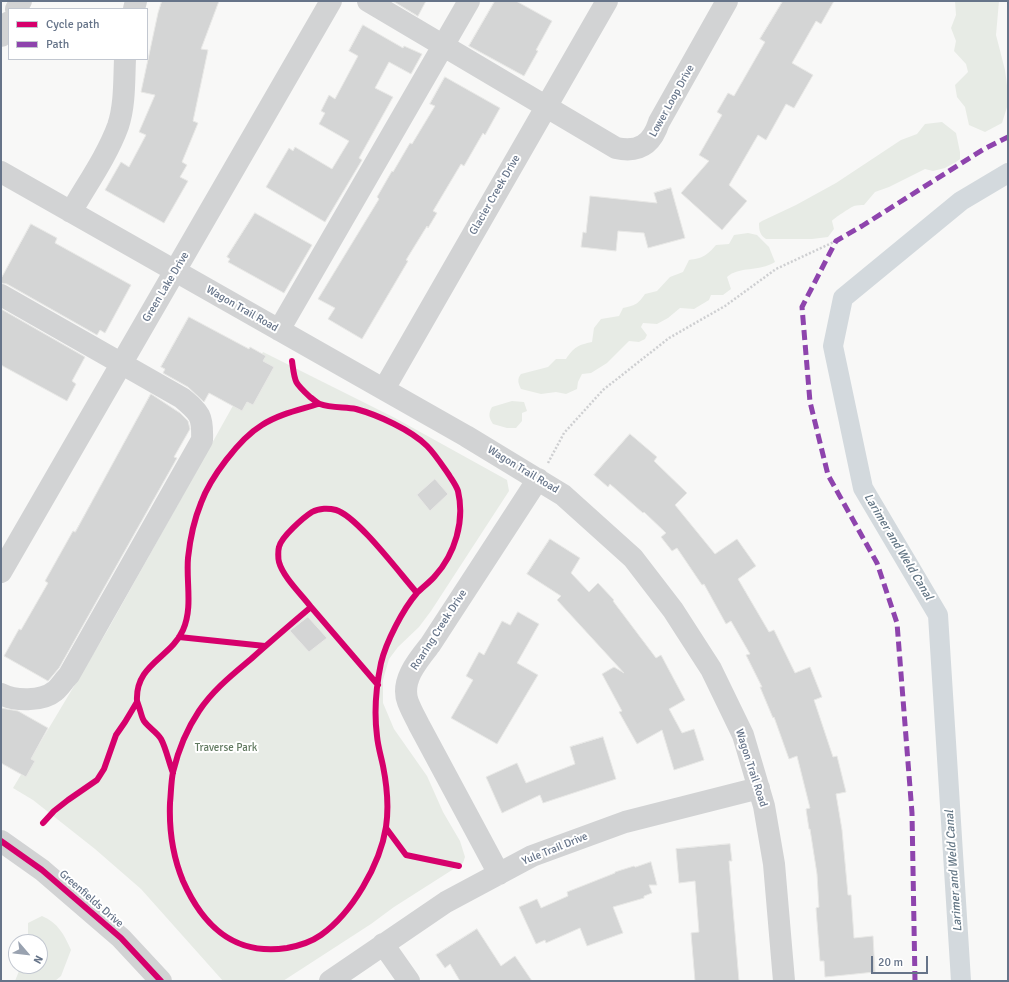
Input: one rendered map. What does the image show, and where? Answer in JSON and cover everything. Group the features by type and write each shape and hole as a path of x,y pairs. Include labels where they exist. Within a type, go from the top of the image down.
{"street":[{"name":"Green Lake Drive","path":"1,572 331,1"},
{"name":"Lower Loop Drive","path":"368,1 616,148 627,151 650,141 656,133 659,122 727,1"},
{"path":"279,330 469,1"},
{"name":"Glacier Creek Drive","path":"384,389 607,1"},
{"path":"1,36 8,24"},
{"path":"71,212 110,143 118,125 123,103 125,60"},
{"name":"Wagon Trail Road","path":"1,172 384,389 564,494 633,558 673,610 711,669 743,735 764,806 774,864 784,981"},
{"path":"1,295 182,398 198,411 203,424 202,440 69,675 54,692 39,698 19,700 8,698 1,694"},
{"name":"Roaring Creek Drive","path":"498,874 407,700 407,681 417,661 430,645 538,479"},
{"name":"Yule Trail Drive","path":"330,981 446,902 532,856 625,822 759,788"},
{"name":"Greenfields Drive","path":"1,841 42,870 121,938 161,981"},
{"path":"383,944 409,981"}],"path":[{"path":"538,479 564,433 609,385 669,338 725,306 776,269 836,241"}],"green space":[{"path":"955,1 999,1 996,35 1005,70 1008,104 1002,123 985,132 969,125 965,107 957,97 955,85 968,72 966,64 954,51 956,41 951,28 956,15"},
{"path":"942,122 956,133 960,159 956,162 945,168 933,171 925,169 889,187 875,192 864,205 854,206 833,220 834,229 828,237 812,239 766,239 762,236 759,223 762,221 796,205 836,183 901,140 917,134 925,124"},
{"path":"748,233 757,235 769,247 775,262 762,267 737,271 727,277 731,289 723,295 711,295 709,300 694,309 680,308 668,318 657,324 643,323 641,327 647,335 645,339 639,342 629,341 607,363 591,373 582,374 578,382 577,389 566,394 556,392 541,394 521,389 518,381 521,374 548,367 556,359 566,359 577,347 592,342 594,328 601,319 619,316 623,308 636,304 645,294 657,291 670,277 683,272 689,260 705,256 716,245 729,244 734,235"},
{"name":"Traverse Park","path":"263,352 395,418 507,480 509,491 431,611 419,627 398,647 389,659 383,680 383,703 394,729 427,776 443,812 460,841 465,857 463,863 283,981 223,981 141,889 95,849 33,800 13,788 107,631"},
{"path":"512,401 524,402 527,411 522,413 522,421 516,428 507,428 493,424 490,416 492,407"},
{"path":"42,916 52,922 66,939 71,950 61,976 55,981 15,981 18,974 48,974 48,934 28,934 28,923"}],"building":[{"path":"162,1 219,1 201,49 208,50 193,121 198,123 182,162 187,165 180,177 188,181 164,223 105,190 121,162 129,167 146,135 139,132 155,95 141,92"},
{"path":"393,1 426,1 418,16"},
{"path":"495,1 516,1 552,21 524,76 469,46"},
{"path":"783,1 834,1 821,24 816,21 792,63 813,75 794,108 786,104 766,140 758,135 729,185 747,201 722,230 681,193 709,161 699,155 722,115 717,112 728,93 734,96 765,42 760,39"},
{"path":"363,25 403,48 404,46 422,54 411,74 389,62 375,88 393,97 359,158 362,160 325,222 266,187 289,148 293,151 295,147 332,169 349,141 319,124 325,113 321,111 329,95 335,99 358,56 349,51"},
{"path":"445,77 500,108 485,135 483,133 464,166 461,164 433,211 437,213 406,260 408,261 362,339 328,319 335,308 318,299 379,199 377,197 392,171 393,172 410,143 412,144 435,106 430,104"},
{"path":"671,188 685,238 648,248 644,233 618,231 616,251 581,247 583,232 586,233 590,196 657,203 654,193"},
{"path":"255,213 312,245 284,293 228,262 230,259 227,257"},
{"path":"31,224 57,238 55,243 131,285 105,333 100,330 97,335 7,284 1,283 1,279"},
{"path":"1,309 85,357 72,381 76,384 67,401 1,365"},
{"path":"189,317 249,349 250,347 266,356 263,361 274,367 253,405 247,402 242,411 209,393 204,402 188,387 163,373 165,369 161,367"},
{"path":"151,394 180,413 188,421 190,429 174,457 177,458 59,668 48,681 4,656 48,583 45,581 73,531 75,532"},
{"path":"630,434 657,457 654,461 687,493 675,505 715,554 737,539 756,566 738,579 769,632 774,630 795,673 810,667 822,697 814,700 833,757 837,756 846,792 836,794 842,830 848,895 851,895 854,938 873,936 875,972 825,977 824,961 820,961 816,908 819,907 817,874 806,809 810,808 797,756 789,759 774,717 773,718 760,687 762,687 746,655 750,654 731,621 726,624 704,584 702,585 677,548 672,551 661,537 666,533 644,512 643,513 610,484 608,487 594,475"},
{"path":"435,479 448,494 430,511 417,495"},
{"path":"550,539 580,558 571,573 589,592 598,583 614,600 613,601 656,658 661,655 685,700 669,709 682,733 694,729 704,760 674,770 662,730 637,744 619,712 622,711 602,674 614,667 624,673 557,600 561,596 527,574"},
{"path":"518,612 539,624 517,663 538,675 497,744 451,718 473,680 466,676 479,652 484,655 502,621 510,625"},
{"path":"308,617 327,638 309,652 290,631"},
{"path":"1,708 18,711 48,728 31,759 35,761 26,777 1,763"},
{"path":"603,737 616,779 543,803 540,795 502,813 486,777 517,763 526,783 575,764 570,747"},
{"path":"730,844 732,861 729,861 739,981 695,981 691,933 699,932 695,881 679,883 676,849"},
{"path":"651,862 657,885 649,885 652,893 644,896 644,898 613,907 623,933 587,946 580,928 546,943 545,940 536,944 519,907 537,899 541,908 568,896 567,892 615,872"},
{"path":"477,929 501,966 515,956 532,981 460,981 450,964 445,968 436,955"}],"waterway":[{"name":"Larimer and Weld Canal","path":"961,981 938,615 863,488 833,346 843,298 961,201 1008,173"}],"marked path":[{"path":"915,981 912,813 897,623 877,563 828,475 810,402 802,307 836,241 984,149 1008,137"}],"cycle path":[{"path":"292,361 296,382 318,403 328,406 356,409 374,415 412,434 427,446 433,452 453,481 458,491 460,502 459,525 457,536 448,558 435,576 417,593 406,608 383,655 378,681 377,691 376,709 376,718 377,740 386,789 387,819 383,842 378,857 363,887 354,901 332,926 321,935 304,943 287,948 268,949 251,947 236,942 223,934 200,912 183,881 174,853 170,823 171,784 177,756 191,725 204,703 223,683 311,607 378,685"},
{"path":"173,773 161,739 143,718 137,701 138,688 142,678 148,670 170,648 183,630 188,613 188,558 194,523 201,503 218,471 235,449 253,431 275,418 318,404"},
{"path":"311,607 284,574 279,562 278,550 284,538 293,528 312,512 321,509 336,510 355,523 367,534 417,593"},
{"path":"179,637 265,646"},
{"path":"43,823 54,811 97,780 104,769 116,735 137,702"},
{"path":"386,828 406,855 459,866"},
{"path":"1,841 42,870 121,938 161,981"}]}
